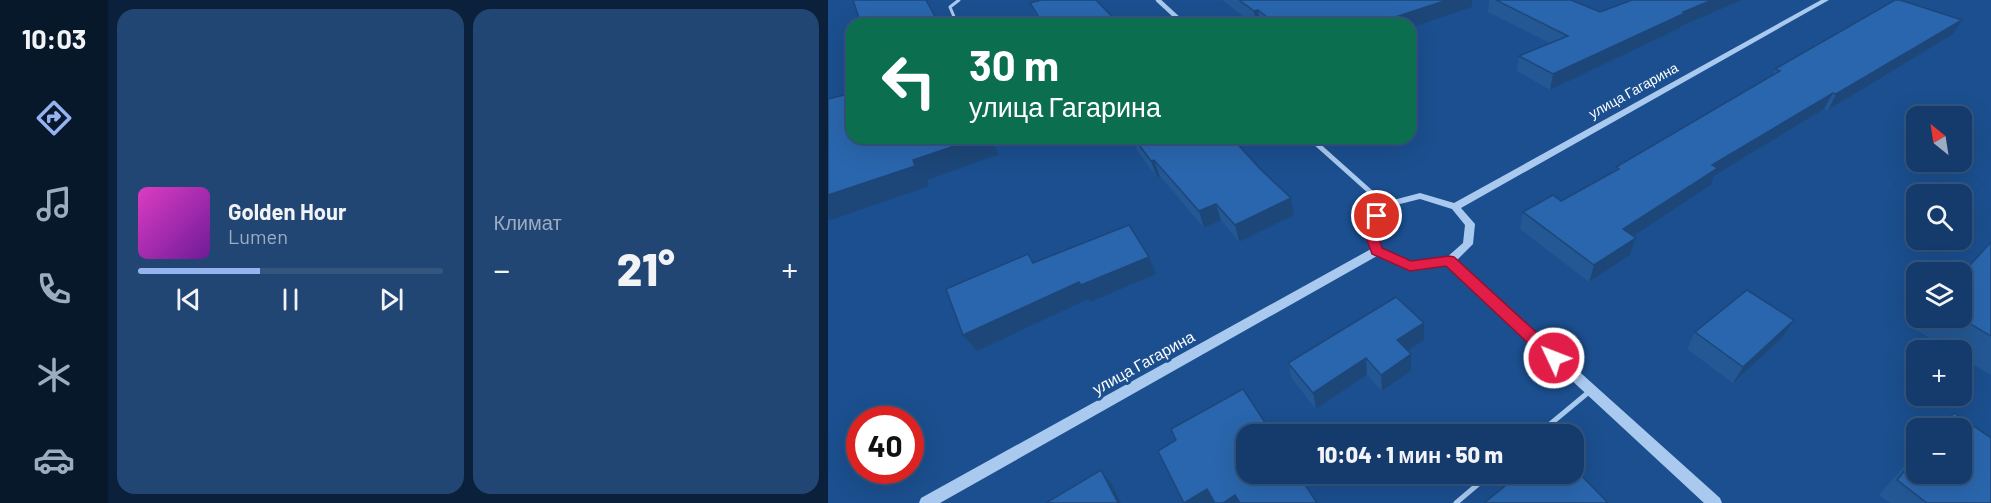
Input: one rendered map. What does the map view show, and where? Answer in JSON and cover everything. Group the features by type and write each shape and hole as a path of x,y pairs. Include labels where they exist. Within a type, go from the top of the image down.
{"street":[{"path":"1158,0 1178,18"},
{"name":"улица Гагарина","path":"1455,207 1826,0"},
{"path":"1317,144 1385,206"},
{"path":"1420,196 1455,207 1470,224 1468,244 1449,261 1410,266 1377,251 1369,226 1385,206 1420,196"},
{"name":"улица Гагарина","path":"926,503 1377,251"},
{"path":"1449,261 1715,503"}],"lane":[{"path":"955,18 950,7 960,0"},
{"path":"1550,424 1590,391"},
{"path":"1456,503 1478,484"}],"building":[{"path":"853,0 926,0 936,18 859,18"},
{"path":"1041,0 1096,0 1113,18 1039,18 1030,3"},
{"path":"1239,0 1447,0 1392,18 1268,18 1258,10 1254,11"},
{"path":"1496,0 1571,0 1600,12 1632,0 1712,0 1553,74 1519,56 1568,36"},
{"path":"1895,0 1962,20 1712,165 1718,168 1623,229 1636,238 1594,265 1523,212 1553,195 1561,201 1619,169 1616,167 1780,71 1775,69"},
{"path":"846,94 846,144 960,144 913,160 915,166 828,195 828,99"},
{"path":"1138,144 1237,144 1291,198 1235,225 1216,204 1199,211 1154,160 1151,161"},
{"path":"1129,225 1149,257 1081,285 1079,282 963,335 946,289 1028,254 1033,263"},
{"path":"1991,242 1991,336 1972,325 1972,263"},
{"path":"1747,290 1794,320 1743,367 1695,332"},
{"path":"1396,297 1424,323 1397,340 1411,354 1381,375 1366,358 1313,393 1288,363"},
{"path":"1243,389 1266,424 1236,424 1236,484 1305,484 1317,503 1240,503 1235,495 1223,503 1215,503 1207,489 1184,503 1158,451 1176,440 1171,429"},
{"path":"1954,413 1961,418 1950,418"},
{"path":"1972,425 1991,438 1991,503 1927,503 1897,480 1906,469 1906,484 1972,484"},
{"path":"1101,470 1118,503 1046,503"},
{"path":"1584,478 1608,503 1484,503 1508,484 1584,484"}],"route":[{"path":"1377,216 1369,226 1377,251 1410,266 1449,261 1554,358"}]}
